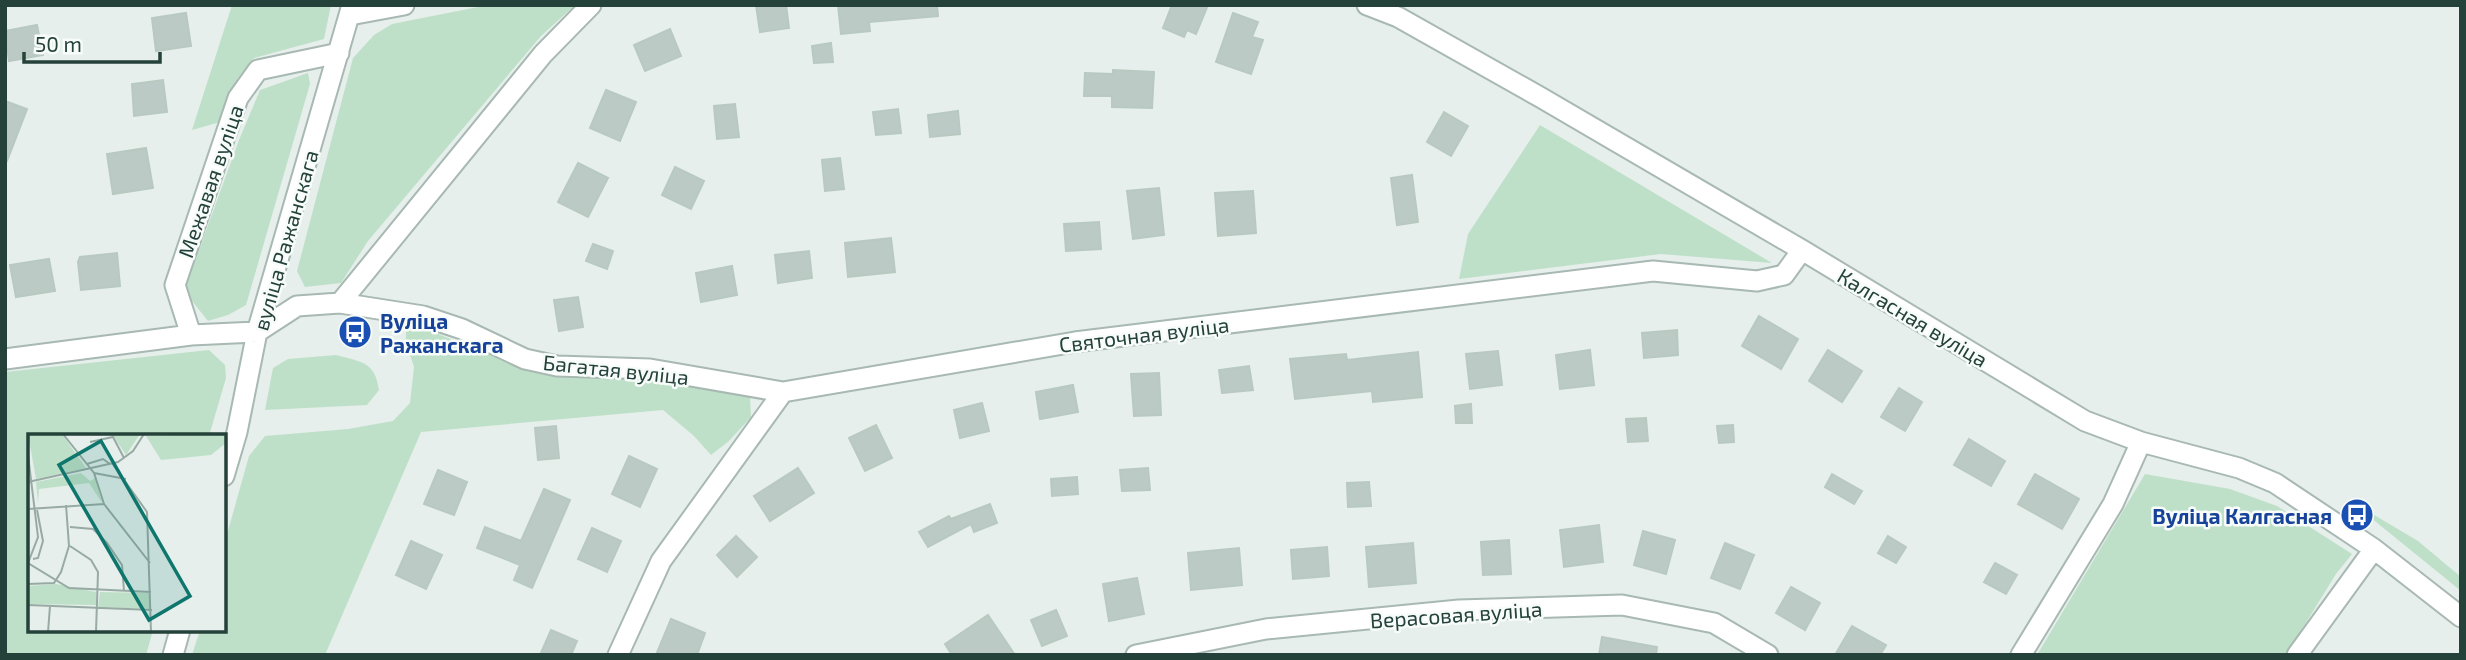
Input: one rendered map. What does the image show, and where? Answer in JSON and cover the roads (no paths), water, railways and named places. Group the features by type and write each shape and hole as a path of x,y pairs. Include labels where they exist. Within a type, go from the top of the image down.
{"street":[{"path":"351,10 404,5"},
{"path":"340,303 543,54 591,5"},
{"name":"Калгасная вуліца","path":"1367,5 1398,17 1802,250 2085,421 2141,442 2239,468 2274,483 2374,549 2461,617"},
{"name":"вуліца Ражанскага","path":"226,469 237,432 257,332 351,10"},
{"name":"Межавая вуліца","path":"191,335 175,285 238,98 258,71 339,54"},
{"name":"Святочная вуліца","path":"783,392 1075,342 1653,271 1756,281 1784,275 1802,250"},
{"name":"Багатая вуліца","path":"257,332 297,306 340,303 423,316 462,329 525,359 557,366 650,369 783,392"},
{"path":"5,359 191,335 257,332"},
{"path":"618,655 661,561 783,392"},
{"path":"2021,655 2113,504 2141,442"},
{"path":"2297,655 2374,549"},
{"name":"Верасовая вуліца","path":"1136,655 1266,629 1460,610 1622,605 1714,623 1768,655"},
{"path":"173,655 179,632"}],"place":[{"name":"Вуліца Ражанскага","path":"355,332"},
{"name":"Вуліца Калгасная","path":"2357,515"}]}
